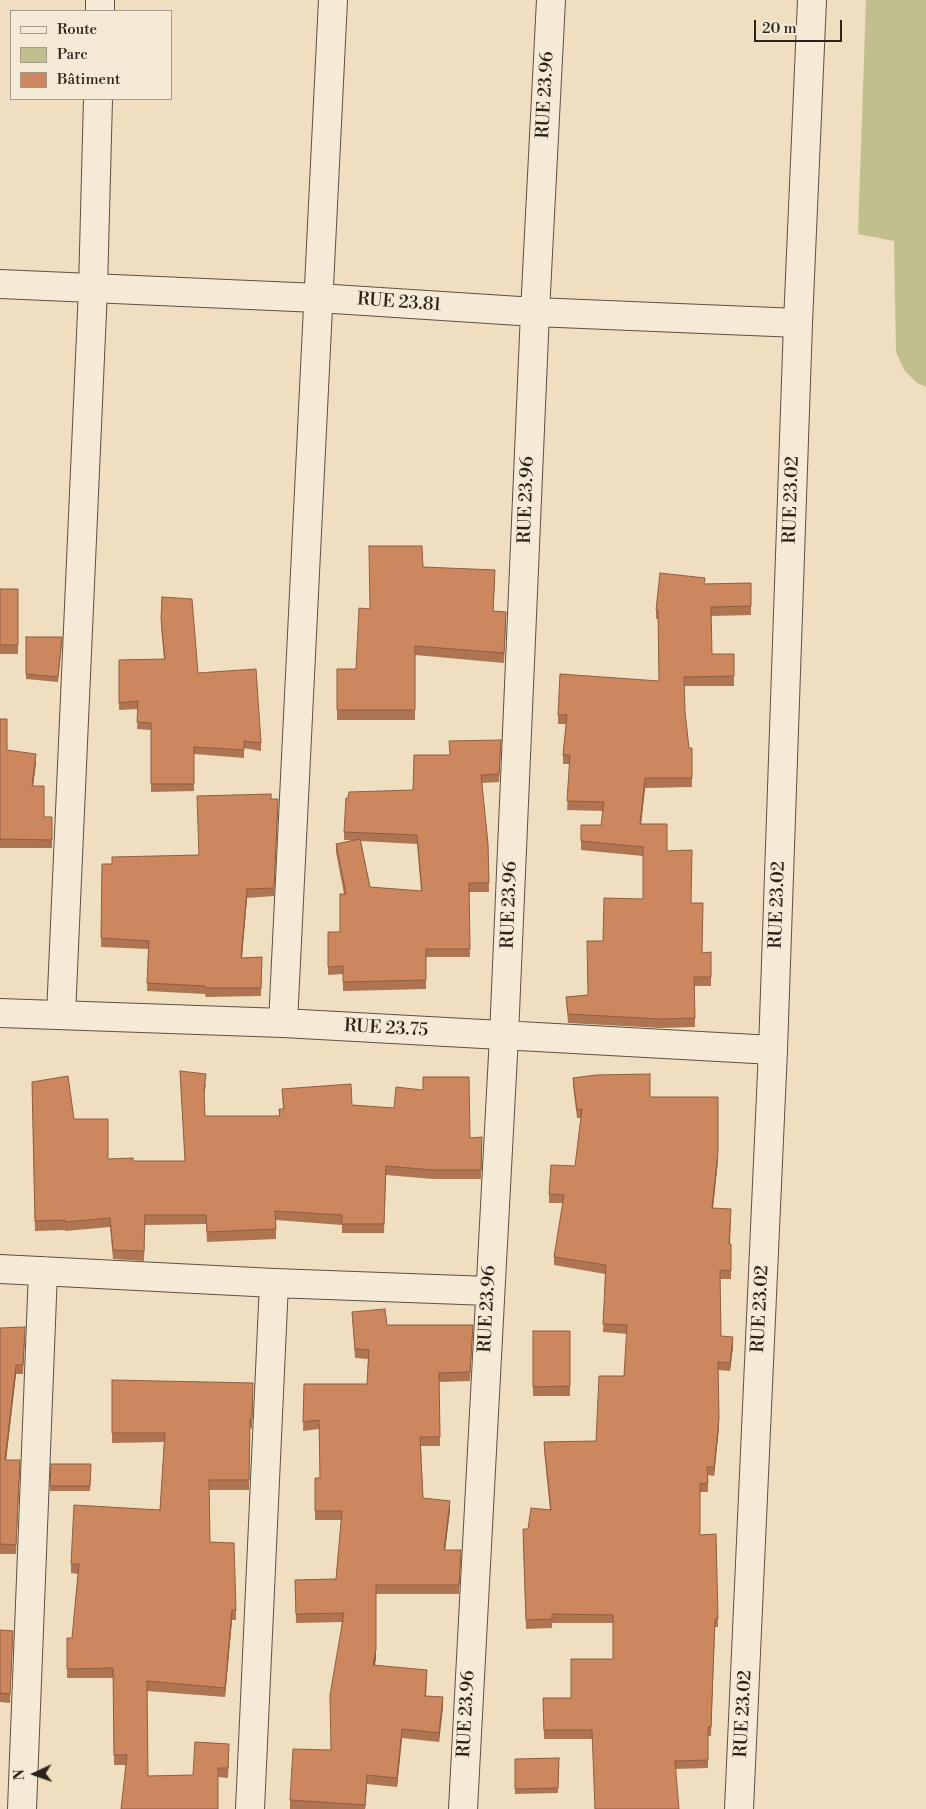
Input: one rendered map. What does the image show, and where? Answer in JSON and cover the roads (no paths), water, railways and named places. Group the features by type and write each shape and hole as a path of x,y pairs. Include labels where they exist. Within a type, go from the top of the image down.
{"street":[{"path":"283,1024 334,0"},
{"name":"RUE 23.96","path":"462,1809 504,1036 535,312 551,0"},
{"name":"RUE 23.02","path":"739,1809 773,1050 798,323 812,0"},
{"path":"61,1015 94,289 98,100"},
{"name":"RUE 23.81","path":"0,284 318,298 535,312 798,323"},
{"name":"RUE 23.75","path":"0,1013 283,1024 773,1050"},
{"path":"0,1269 274,1283 489,1291"},
{"path":"22,1809 43,1271"},
{"path":"250,1809 274,1283"}]}
